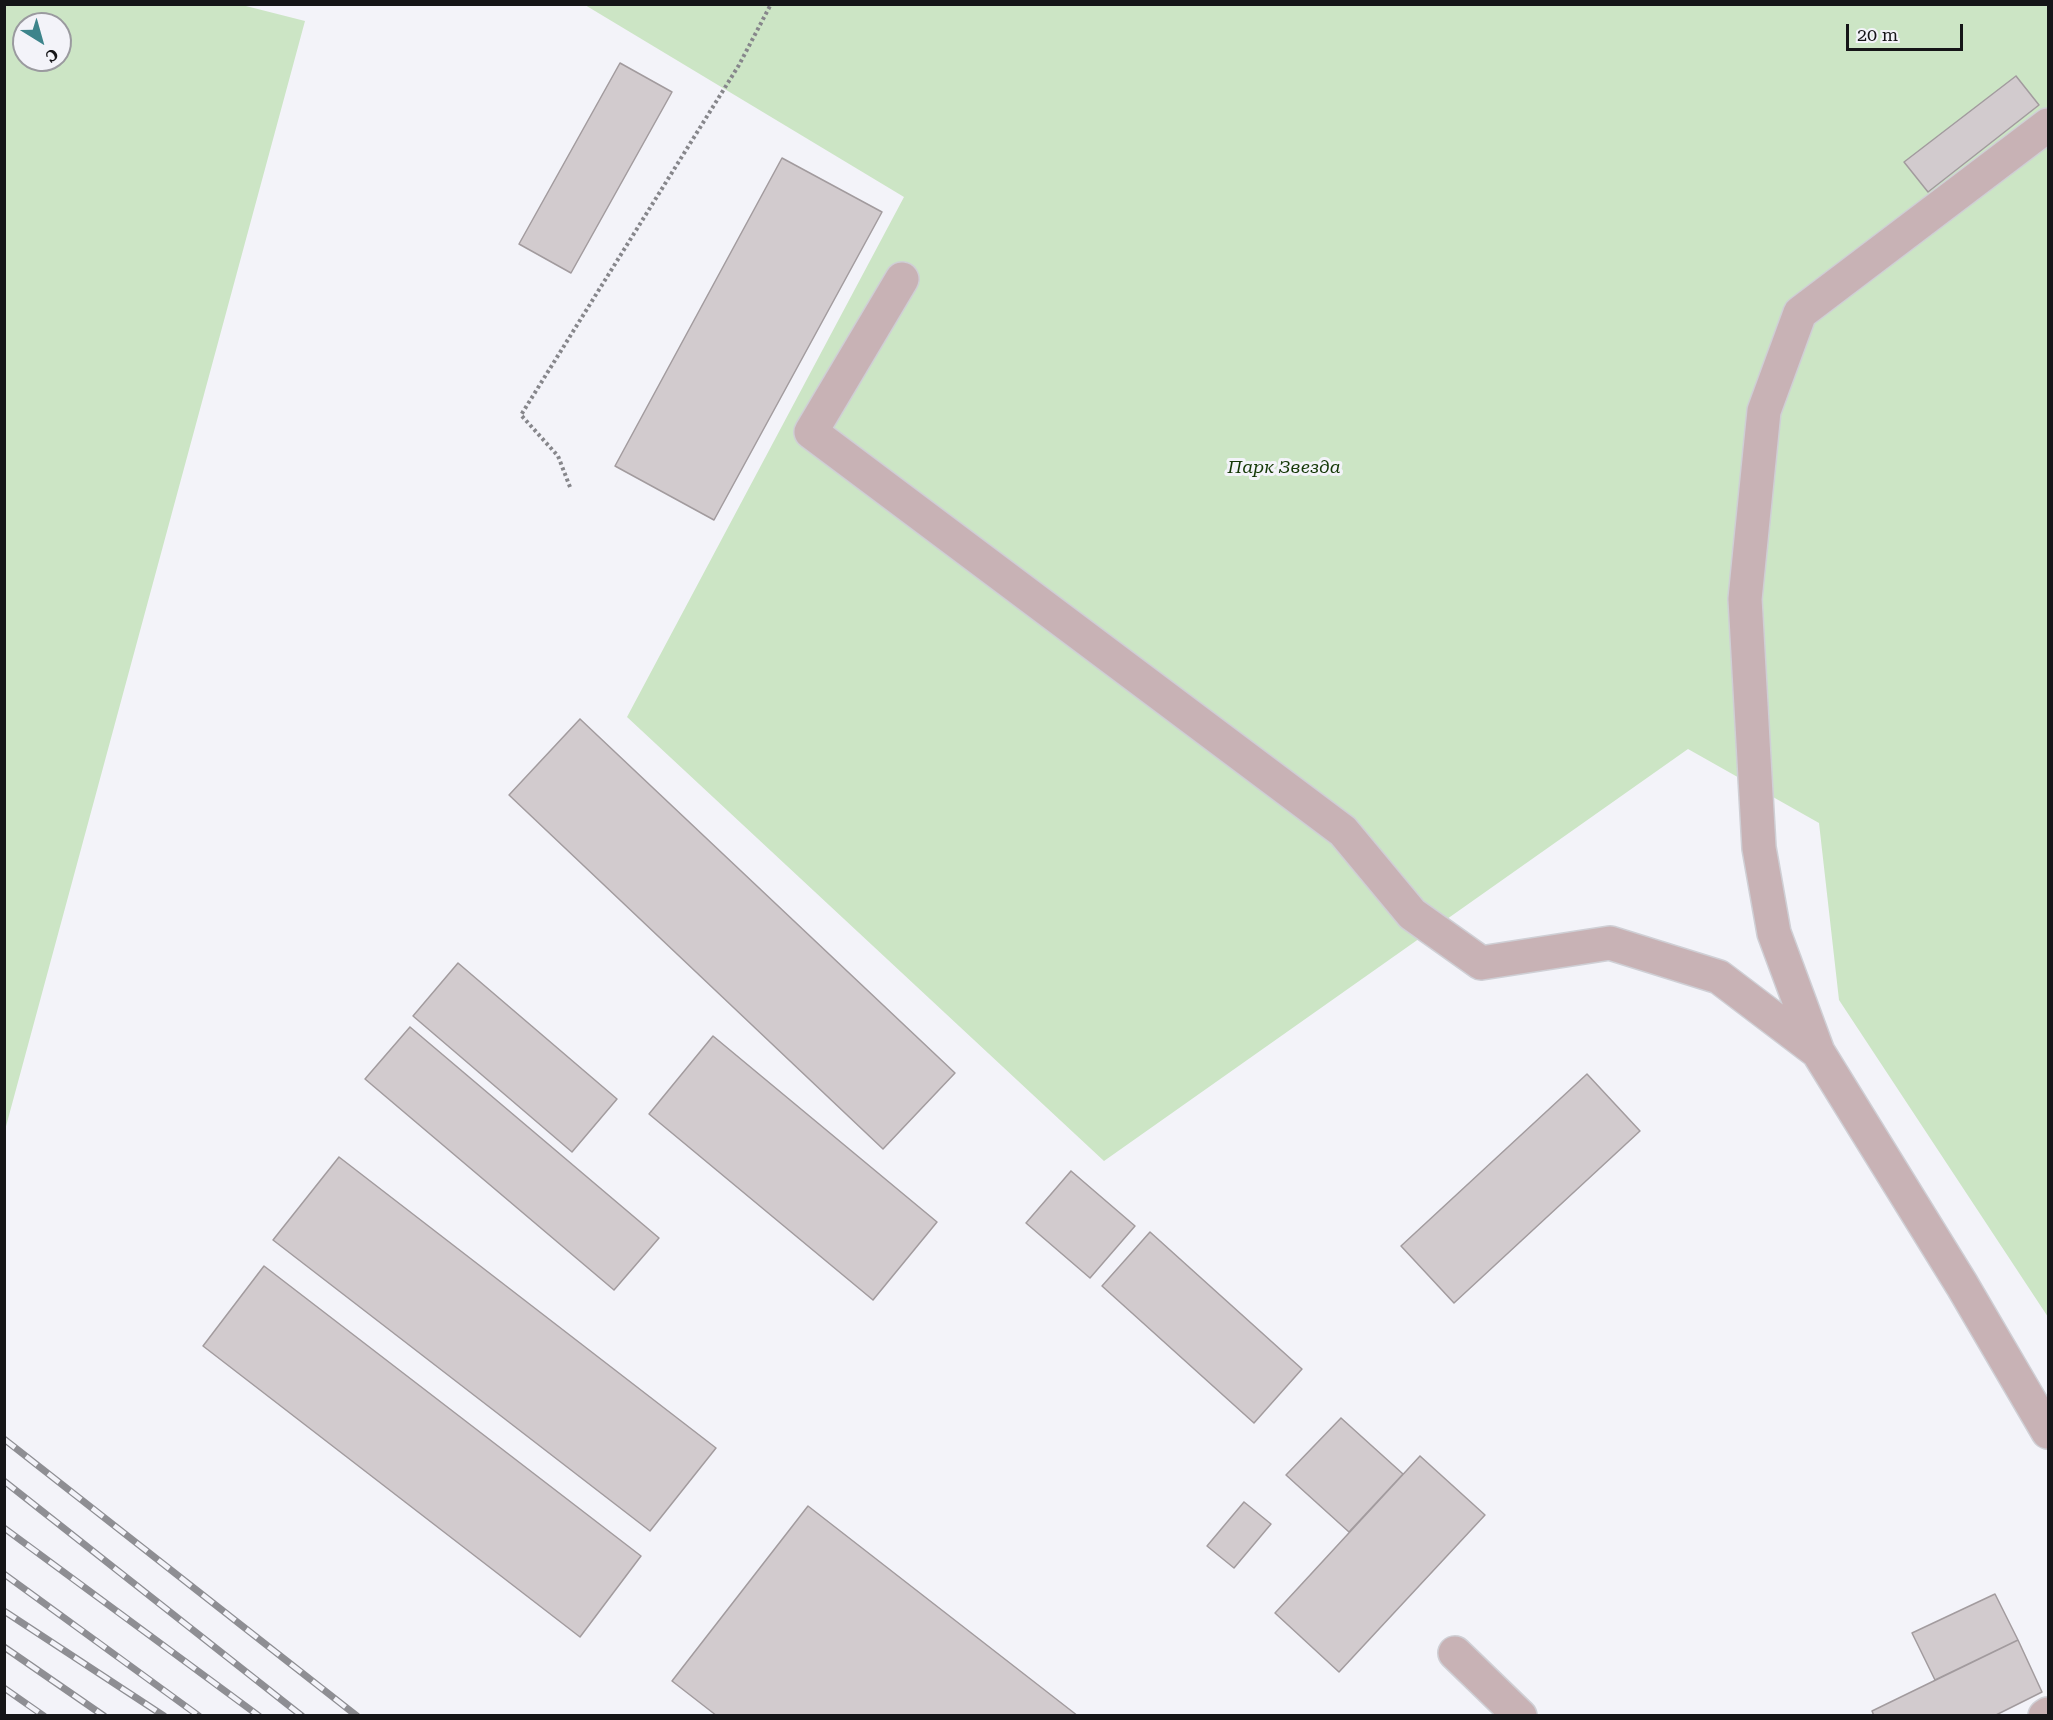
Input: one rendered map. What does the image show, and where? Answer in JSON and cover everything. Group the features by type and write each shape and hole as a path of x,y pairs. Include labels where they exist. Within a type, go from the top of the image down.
{"lane":[{"path":"2049,125 1800,313 1764,411 1745,599 1760,848 1774,933 1818,1052 1962,1285 2049,1432"},
{"path":"902,279 811,432 1343,831 1412,914 1481,963 1610,943 1719,977 1818,1052"},
{"path":"1455,1653 1520,1716"}],"path":[{"path":"570,487 558,456 521,415 739,65 771,4"}],"green space":[{"path":"5,4 238,4 305,21 5,1130"},
{"name":"Парк Звезда","path":"585,5 2048,5 2048,1317 1839,1000 1819,823 1688,749 1104,1161 627,717 904,197"}],"building":[{"path":"620,63 672,92 571,273 519,244"},
{"path":"2016,76 2039,105 1928,192 1904,162"},
{"path":"782,158 882,212 714,520 615,466"},
{"path":"580,719 955,1073 883,1149 509,795"},
{"path":"458,963 617,1099 572,1152 413,1016"},
{"path":"410,1027 659,1238 614,1290 365,1079"},
{"path":"713,1036 937,1222 873,1300 649,1114"},
{"path":"1587,1074 1640,1131 1454,1303 1401,1246"},
{"path":"339,1157 716,1448 650,1531 273,1240"},
{"path":"1071,1171 1135,1226 1090,1278 1026,1223"},
{"path":"1150,1232 1302,1369 1254,1423 1102,1286"},
{"path":"264,1266 641,1556 580,1637 203,1346"},
{"path":"1341,1418 1403,1474 1349,1532 1286,1475"},
{"path":"1420,1456 1485,1515 1339,1672 1275,1613"},
{"path":"1244,1502 1271,1524 1234,1568 1207,1546"},
{"path":"808,1506 1078,1716 717,1716 672,1681"},
{"path":"1995,1594 2018,1640 1935,1680 1912,1633"},
{"path":"2018,1640 2042,1692 1994,1716 1874,1716 1872,1711"}],"railway":[{"path":"4,1439 357,1716"},
{"path":"4,1481 302,1716"},
{"path":"4,1528 259,1716"},
{"path":"4,1574 199,1716"},
{"path":"4,1611 164,1716"},
{"path":"4,1647 104,1716"},
{"path":"4,1688 44,1716"}]}
